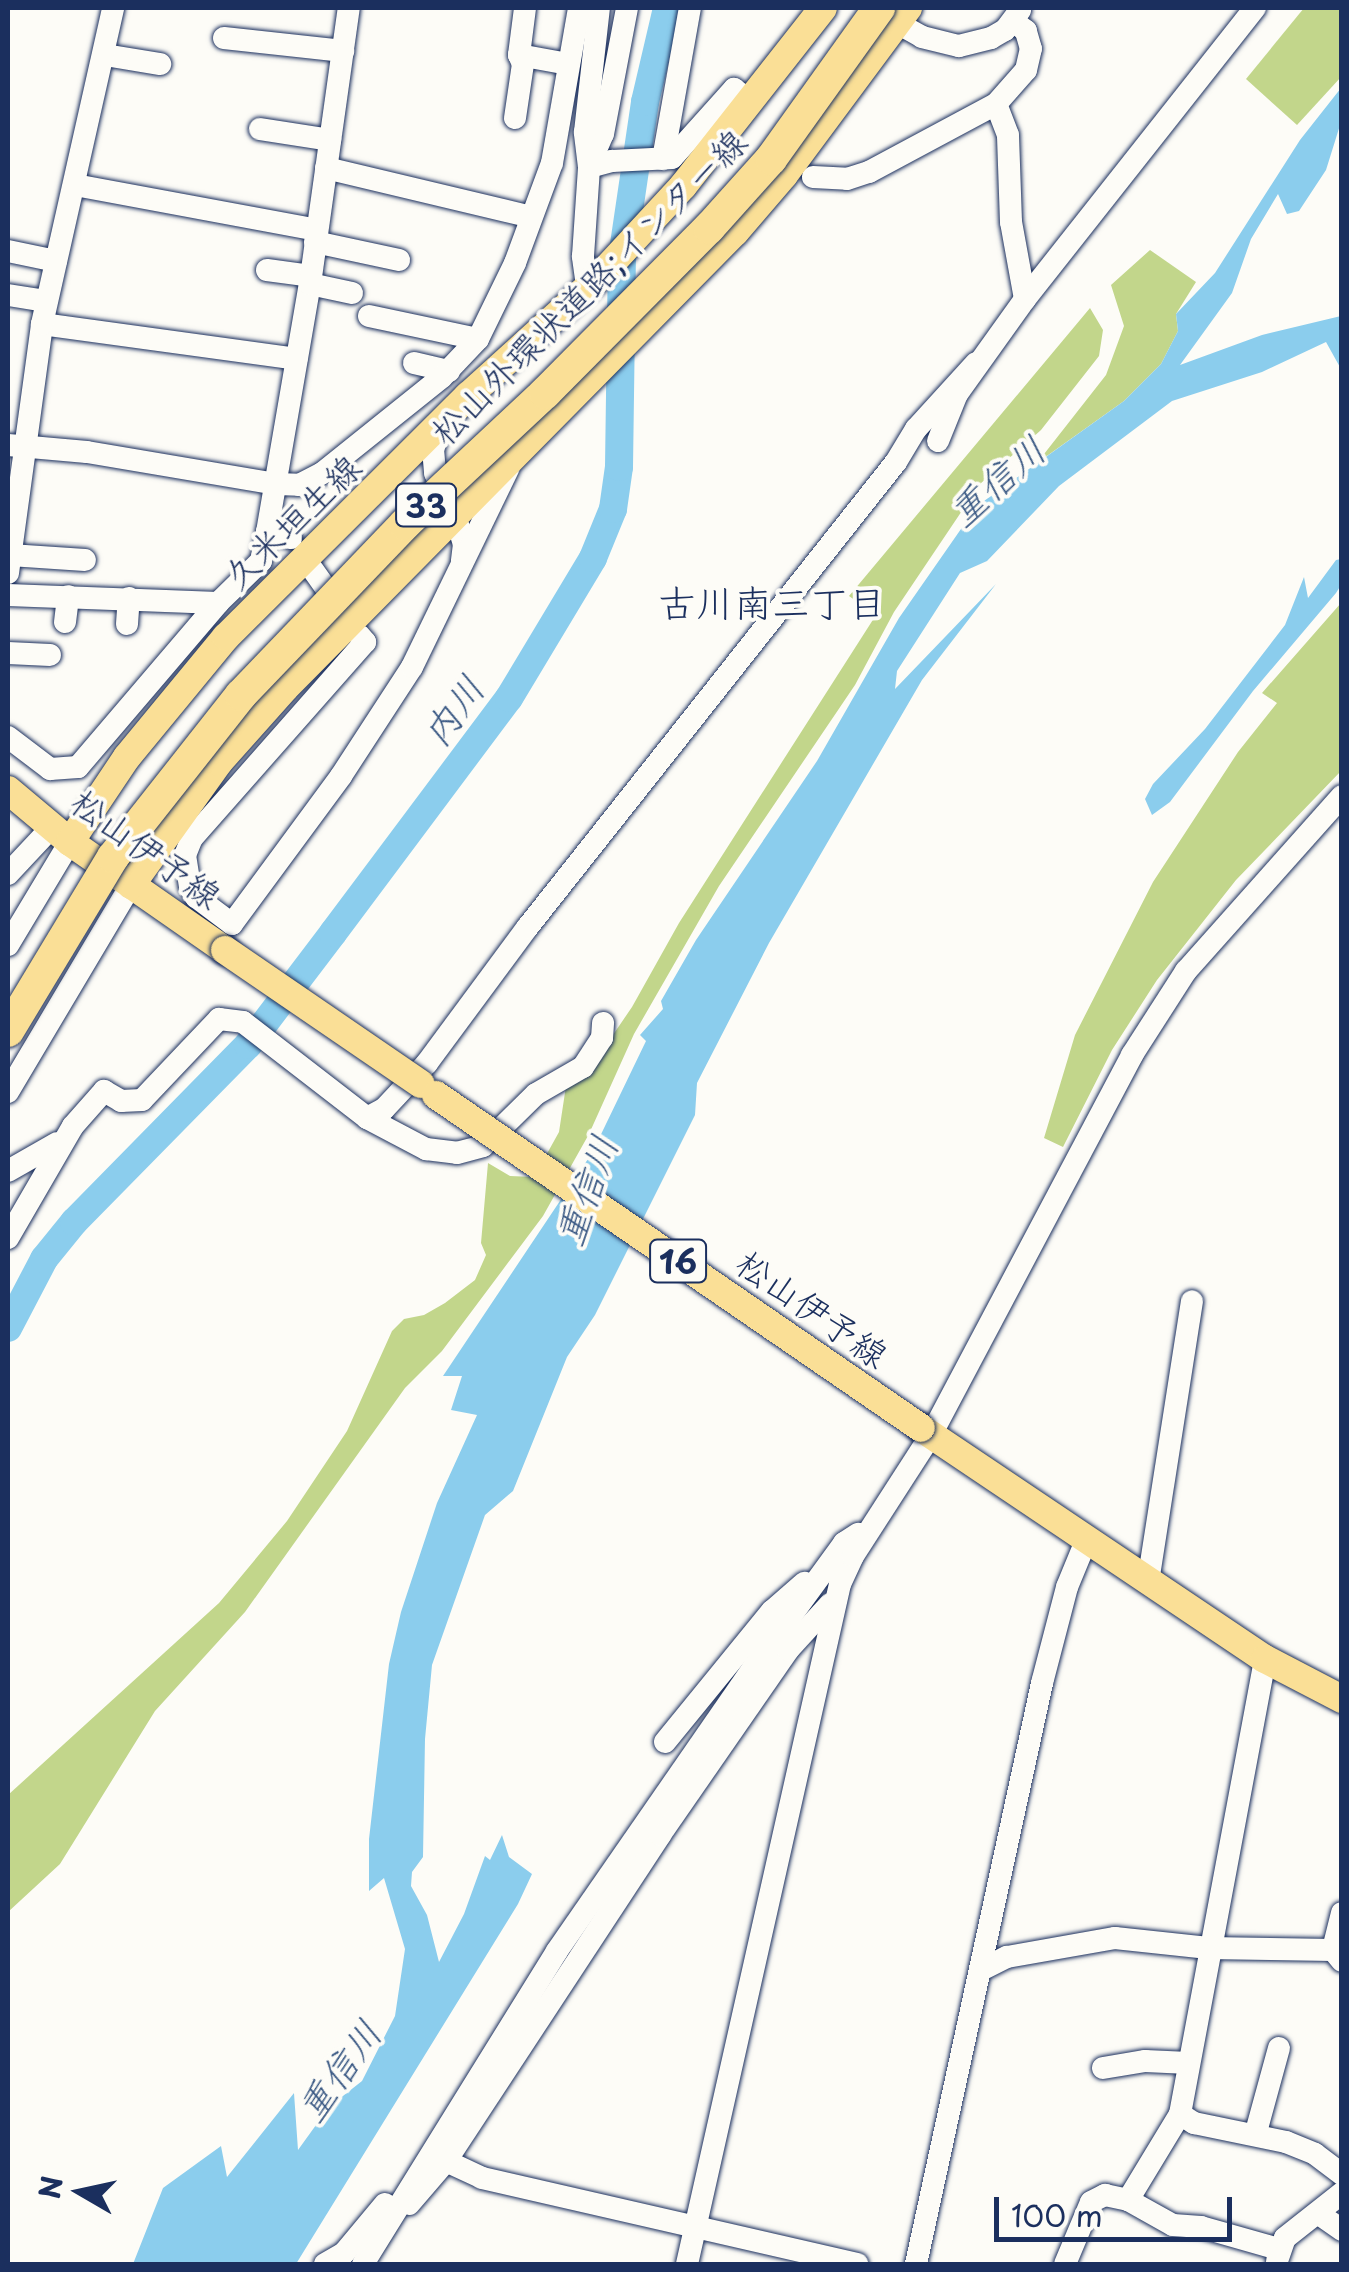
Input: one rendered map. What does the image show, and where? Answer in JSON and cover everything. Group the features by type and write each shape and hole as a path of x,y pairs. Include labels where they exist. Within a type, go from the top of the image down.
{"highway":[{"name":"松山外環状道路;インター線","path":"8,1032 113,857 241,695 406,524 545,393 709,228 771,159 890,12"}],"main road":[{"path":"751,102 823,8"},
{"path":"131,885 219,762 350,619 690,281 784,175 890,12"},
{"name":"久米垣生線","path":"61,835 226,637 443,422 591,283 683,186 751,102"},
{"name":"松山伊予線","path":"8,790 61,835 224,950 1086,1541 1265,1659 1342,1699"}],"street":[{"path":"85,560 8,566 15,445 106,55 105,8"},
{"path":"8,737 50,769 78,768 218,603 262,561 310,280 348,8"},
{"path":"515,118 524,64 518,55 525,8"},
{"path":"15,445 87,452 276,484 299,486 322,474 449,371 478,340 515,263 552,163 579,8"},
{"path":"591,283 582,256 589,167 586,107 599,8"},
{"path":"589,167 603,134 628,8"},
{"path":"661,159 690,8"},
{"path":"938,442 956,394 976,363 1255,8"},
{"path":"813,177 847,179 869,172 996,104 1026,70 1032,48 1017,14 991,38 959,46 922,37 890,12"},
{"path":"224,38 342,50"},
{"path":"106,55 160,64"},
{"path":"518,55 568,64"},
{"path":"589,167 612,160 672,158 734,89 751,102"},
{"path":"996,104 1008,136 1011,222 1024,299"},
{"path":"260,129 330,140"},
{"path":"326,168 531,216"},
{"path":"75,186 316,236 398,260"},
{"path":"8,251 56,261"},
{"path":"267,270 352,292"},
{"path":"8,295 44,312 297,359"},
{"path":"370,316 478,340"},
{"path":"414,363 449,371"},
{"path":"367,1118 384,1109 427,1063 527,928 896,462 916,429 976,363"},
{"path":"443,422 433,449 434,473 464,544 460,575"},
{"path":"360,636 364,642 192,838 185,855 185,873 196,898 232,924 412,667 460,575 501,480 523,444"},
{"path":"267,532 290,538"},
{"path":"314,570 342,611"},
{"path":"8,595 218,603"},
{"path":"65,622 68,596"},
{"path":"127,624 128,598"},
{"path":"8,653 50,655"},
{"path":"687,2264 836,1598 853,1556 1075,1158 1186,971 1342,796"},
{"path":"8,874 61,835"},
{"path":"8,945 61,835"},
{"path":"8,1092 131,885"},
{"path":"8,1171 46,1153 104,1091 120,1101 142,1100 206,1027 231,1018 243,1022 367,1118 426,1149 469,1152 483,1146 536,1094 583,1067 602,1038 603,1022"},
{"path":"8,1238 74,1126"},
{"path":"1148,1582 1192,1301"},
{"path":"364,2264 557,1951 844,1542 873,1524"},
{"path":"916,2264 1042,1683 1067,1587 1086,1541"},
{"path":"665,1742 772,1611 805,1582 818,1578"},
{"path":"390,2218 412,2202 446,2161 660,1835 788,1650 836,1598"},
{"path":"1128,2200 1180,2114 1265,1659"},
{"path":"981,1970 1007,1958 1085,1940 1115,1938 1338,1956 1342,1913"},
{"path":"1256,2132 1279,2048"},
{"path":"1103,2068 1145,2062 1188,2063"},
{"path":"1180,2114 1194,2123 1256,2132 1315,2154 1342,2174"},
{"path":"446,2161 482,2178 857,2264"},
{"path":"1065,2264 1096,2197 1128,2200 1173,2225 1201,2227 1277,2257 1285,2238 1342,2193"},
{"path":"325,2264 344,2253 383,2206 404,2195"},
{"path":"1319,2214 1342,2230"}],"green space":[{"path":"1304,8 1341,8 1341,77 1297,125 1246,79"},
{"path":"1150,250 1196,282 1176,314 1178,331 1161,364 1124,401 1037,463 1106,375 1124,326 1111,285"},
{"path":"1090,308 1103,330 1099,356 1041,430 980,484 894,612 855,685 719,886 634,1034 589,1134 543,1216 442,1351 405,1388 245,1612 155,1711 60,1864 8,1912 8,1795 219,1603 287,1521 347,1431 392,1331 404,1319 424,1315 475,1280 486,1255 481,1243 488,1163 510,1176 534,1177 559,1132 566,1086 587,1073 632,1007 679,923 876,615 849,596"},
{"path":"1341,603 1341,771 1236,880 1157,980 1112,1050 1063,1147 1044,1138 1075,1035 1153,882 1238,752 1277,703 1262,693"}],"water":[{"name":"重信川","path":"1341,88 1341,122 1326,170 1299,211 1287,214 1278,194 1251,239 1232,293 1180,365 1262,335 1341,316 1341,369 1326,342 1262,372 1172,401 1059,486 987,561 960,573 897,671 895,689 996,584 922,680 769,943 697,1083 695,1115 595,1315 567,1357 513,1491 485,1515 432,1665 425,1739 423,1857 412,1872 411,1886 427,1915 439,1962 464,1914 485,1856 490,1860 502,1835 509,1857 532,1874 518,1904 296,2264 133,2264 163,2188 221,2146 227,2177 294,2093 298,2150 329,2107 362,2081 395,2016 405,1949 384,1878 369,1891 369,1839 389,1664 401,1612 437,1503 477,1415 451,1410 462,1376 443,1376 592,1153 646,1041 640,1035 663,1009 661,1001 696,940 817,761 899,618 977,506 1124,401 1161,364 1178,331 1176,314 1215,273 1300,140"},
{"path":"1341,559 1341,585 1336,593 1253,691 1170,802 1152,815 1145,799 1153,784 1205,729 1285,625 1304,577 1308,598 1336,560"}],"waterway":[{"name":"内川","path":"8,1328 44,1259 74,1222 248,1045 509,698 593,558 613,509 619,467 622,258 645,102 667,8"}],"district":[{"name":"古川南三丁目","path":"772,602"}]}
